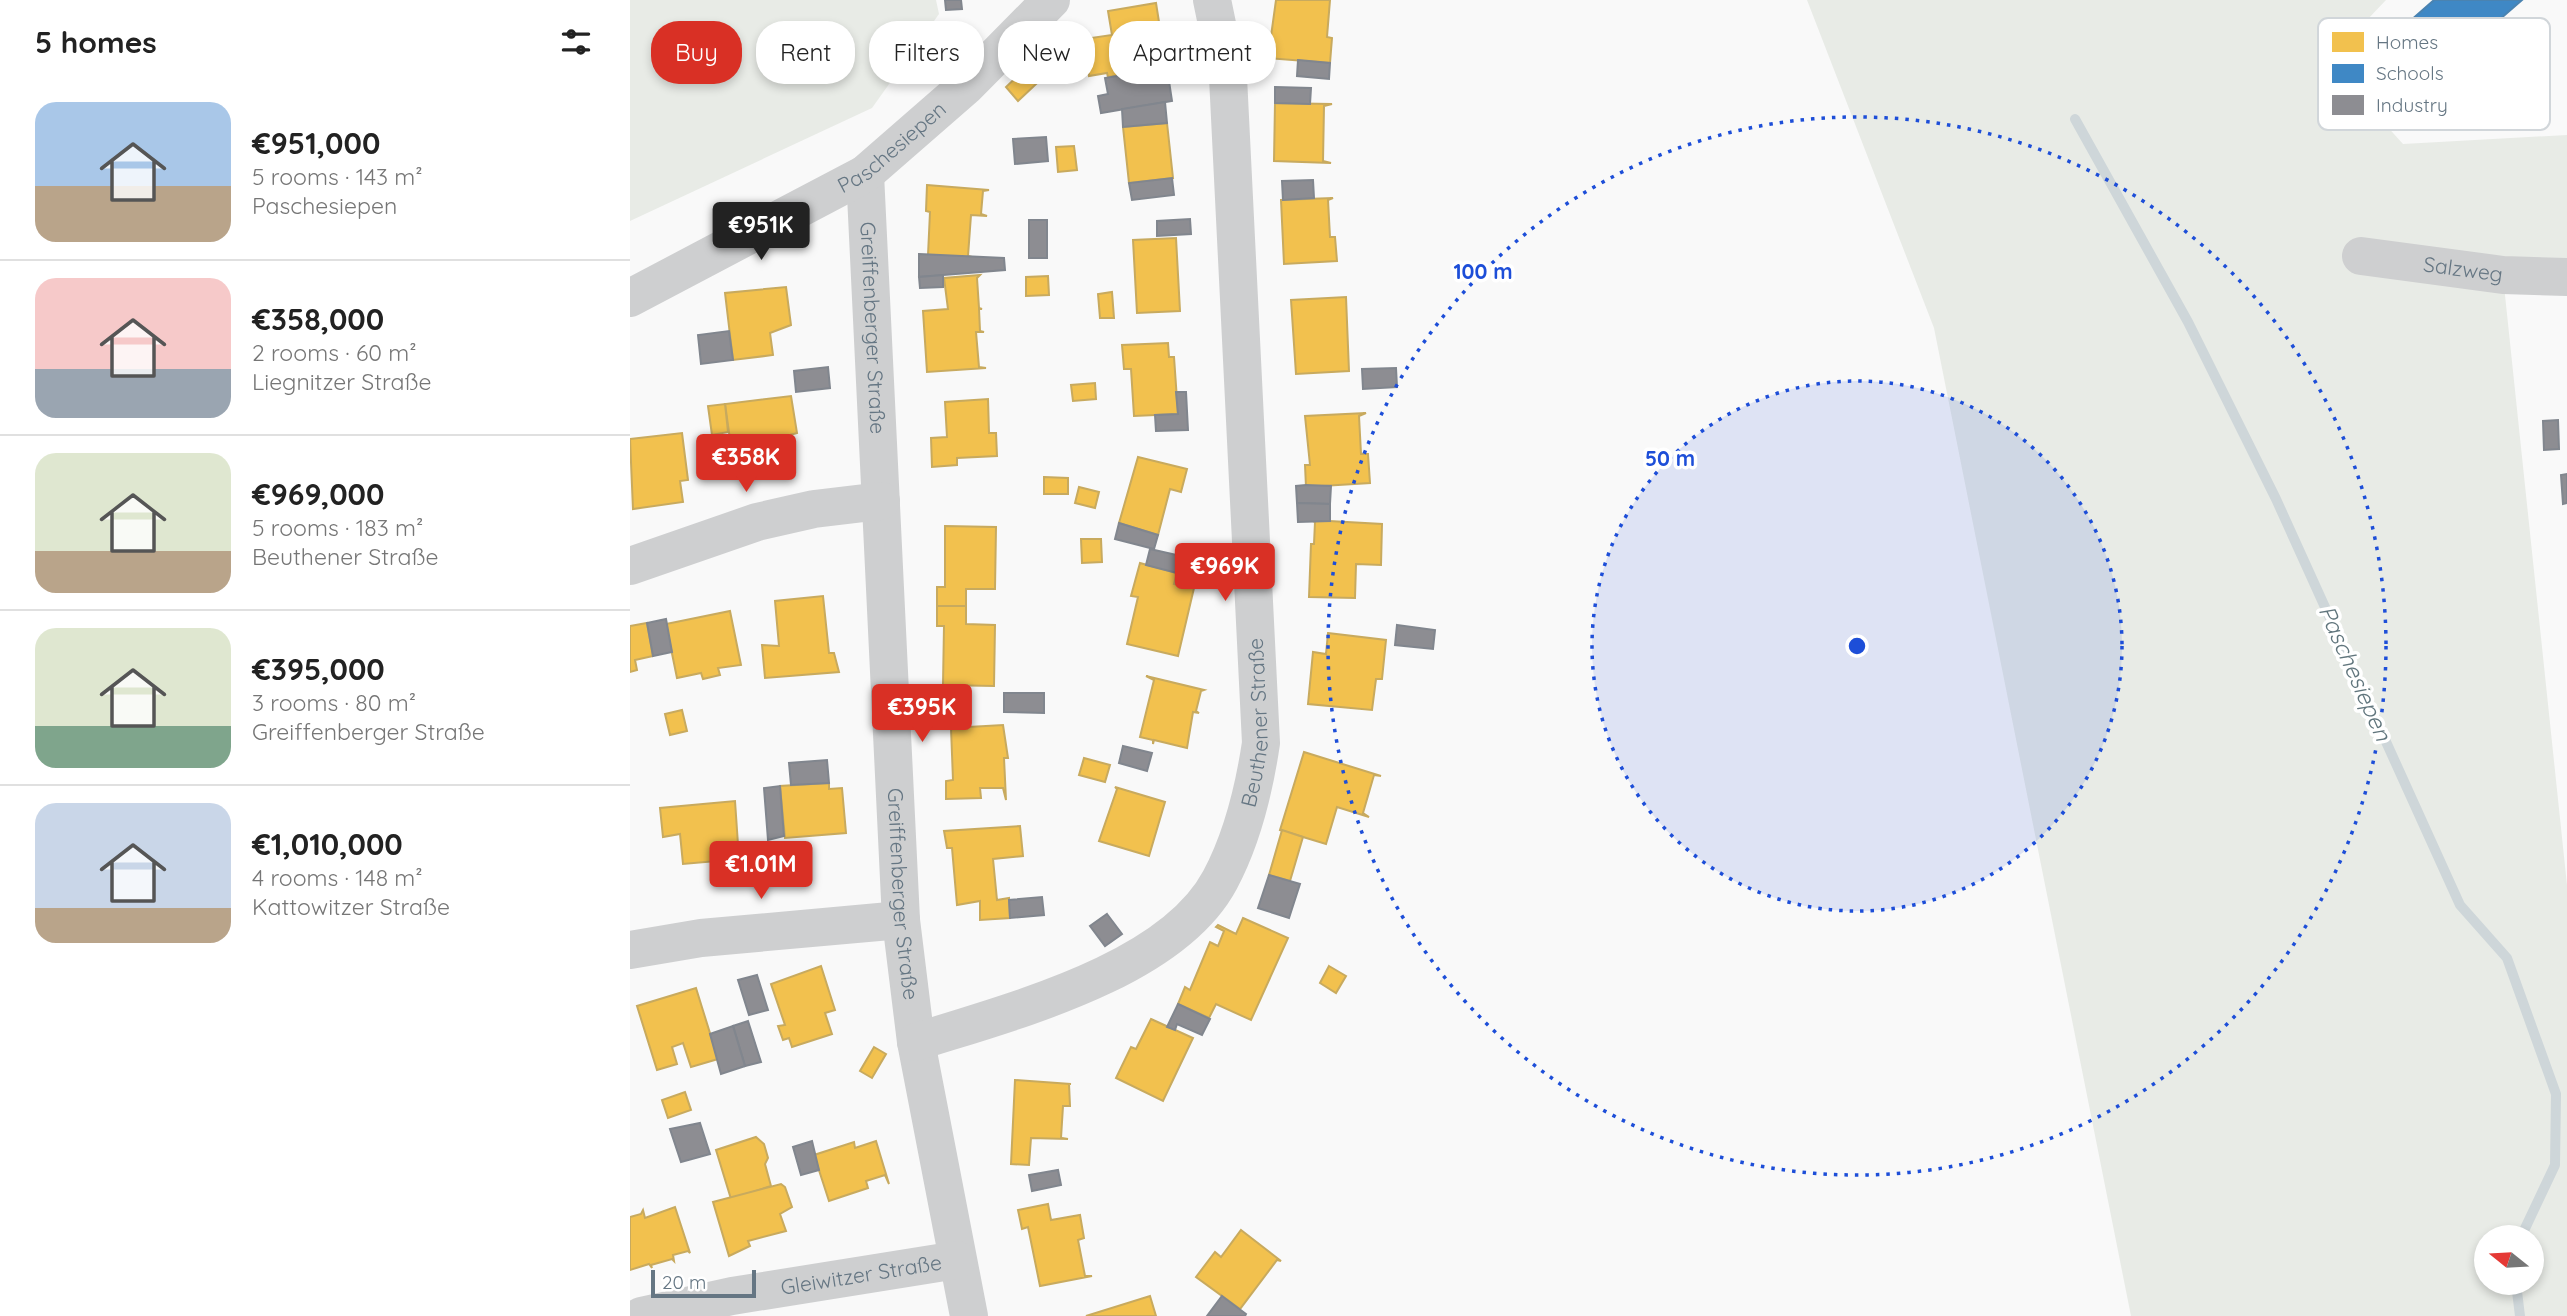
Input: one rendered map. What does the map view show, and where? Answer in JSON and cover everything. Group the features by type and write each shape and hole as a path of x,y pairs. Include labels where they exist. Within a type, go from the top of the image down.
{"street":[{"name":"Paschesiepen","path":"630,298 865,174 966,86 1051,0"},
{"name":"Beuthener Straße","path":"916,1042 1046,1000 1123,968 1164,941 1196,911 1219,882 1252,797 1261,743 1228,77 1212,0"},
{"name":"Greiffenberger Straße","path":"865,174 901,920 916,1042 970,1316"},
{"name":"Salzweg","path":"2361,256 2503,275 2567,277"},
{"path":"630,566 757,522 814,509 881,501"},
{"path":"630,950 756,932 901,920"},
{"name":"Gleiwitzer Straße","path":"641,1316 732,1296 957,1259"}],"shaded area":[{"path":"630,0 936,0 939,14 934,21 869,21 869,84 889,84 872,108 630,221"},
{"path":"1807,0 2386,0 2369,18 2318,18 2318,130 2390,130 2403,144 2567,135 2567,277 2503,276 2567,885 2567,1316 2131,1316 1934,328"}],"building: Homes":[{"path":"1276,0 1330,0 1327,37 1332,38 1330,63 1276,59 1276,21 1273,21"},
{"path":"1156,3 1159,21 1110,21 1108,11"},
{"path":"1109,35 1109,77 1107,73 1095,75 1095,37"},
{"path":"1009,84 1036,84 1018,101 1006,87"},
{"path":"1275,103 1332,104 1324,106 1323,161 1331,163 1274,161"},
{"path":"1167,123 1173,178 1129,183 1123,127"},
{"path":"1074,146 1077,170 1058,172 1056,147"},
{"path":"927,185 989,190 983,191 981,214 987,216 971,215 968,256 984,260 928,255 930,212 926,211"},
{"path":"1333,198 1328,200 1330,237 1335,237 1337,261 1284,264 1281,200"},
{"path":"1176,238 1180,311 1137,313 1133,240"},
{"path":"980,275 977,278 979,308 982,309 979,309 980,331 984,332 976,332 979,367 986,368 927,372 923,311 948,309 944,278"},
{"path":"1048,276 1049,295 1026,296 1026,277"},
{"path":"786,287 791,325 770,333 773,355 733,360 725,293"},
{"path":"1112,292 1114,318 1100,318 1098,294"},
{"path":"1346,297 1349,371 1296,374 1291,300"},
{"path":"1168,343 1169,357 1174,357 1178,414 1134,416 1131,369 1124,369 1122,345"},
{"path":"1095,383 1096,399 1073,401 1071,385"},
{"path":"791,396 797,433 772,440 776,468 783,468 735,475 725,404"},
{"path":"988,399 989,433 996,433 997,456 957,458 957,465 932,467 931,438 947,437 945,402"},
{"path":"725,404 728,432 712,435 708,406"},
{"path":"1366,413 1359,416 1361,454 1368,454 1370,483 1306,487 1305,465 1310,465 1305,416"},
{"path":"682,433 688,480 680,481 683,502 633,509 630,439"},
{"path":"1138,457 1187,469 1181,492 1170,489 1158,535 1119,523"},
{"path":"1044,477 1068,478 1068,494 1044,494"},
{"path":"1079,487 1099,492 1095,508 1075,503"},
{"path":"1311,520 1382,524 1381,565 1356,564 1355,598 1309,597 1311,544 1314,544 1315,522"},
{"path":"945,526 996,527 995,589 966,589 966,606 937,606 937,587 945,587"},
{"path":"1081,539 1101,539 1102,562 1082,563"},
{"path":"1140,563 1177,573 1174,584 1194,588 1178,656 1127,644 1138,597 1131,596"},
{"path":"823,596 829,653 834,653 839,672 765,678 762,645 779,646 775,601"},
{"path":"937,606 966,606 966,624 995,625 994,686 943,685 944,626 937,626"},
{"path":"730,611 741,665 718,668 720,675 703,679 701,673 677,678 666,624"},
{"path":"647,623 653,656 635,660 637,670 630,672 630,626"},
{"path":"1328,633 1386,640 1382,679 1376,679 1372,710 1308,704 1313,652 1326,654"},
{"path":"1146,676 1204,690 1201,691 1196,711 1199,713 1193,712 1187,748 1154,740 1153,744 1153,740 1140,737 1154,680"},
{"path":"682,710 687,731 670,735 665,714"},
{"path":"1003,725 1008,758 1004,758 1006,800 1003,788 980,788 981,798 946,799 946,781 953,780 951,728"},
{"path":"1304,752 1381,776 1374,775 1363,813 1369,817 1337,807 1326,844 1280,830"},
{"path":"1084,758 1110,765 1105,782 1079,775"},
{"path":"829,783 829,789 842,788 846,833 785,838 780,786"},
{"path":"1115,787 1165,802 1149,856 1099,841 1117,789"},
{"path":"735,801 739,859 683,864 680,834 663,837 660,808"},
{"path":"1020,826 1023,856 993,859 997,900 1009,898 1010,918 980,920 980,901 957,905 952,848 947,848 944,831"},
{"path":"1282,830 1303,837 1290,881 1269,875"},
{"path":"1243,918 1288,938 1251,1020 1216,1004 1209,1018 1178,1004 1185,987 1190,990 1210,942 1218,946 1224,931 1216,927 1218,925 1236,934"},
{"path":"821,966 835,1010 825,1013 832,1034 792,1047 789,1038 783,1040 778,1026 785,1025 771,984"},
{"path":"1329,966 1346,976 1336,993 1320,983"},
{"path":"696,988 718,1059 691,1067 683,1043 672,1047 677,1064 657,1070 637,1006"},
{"path":"1151,1019 1193,1038 1163,1101 1116,1078 1131,1047 1136,1049"},
{"path":"874,1047 886,1054 872,1078 860,1071"},
{"path":"1015,1080 1071,1084 1070,1106 1063,1106 1061,1138 1068,1139 1031,1138 1029,1165 1011,1164"},
{"path":"685,1092 691,1110 668,1118 662,1100"},
{"path":"756,1137 764,1144 768,1158 765,1164 771,1186 731,1199 716,1150"},
{"path":"876,1141 889,1184 885,1175 866,1181 868,1188 829,1201 814,1155 854,1142 855,1148"},
{"path":"781,1184 785,1187 792,1207 780,1214 786,1231 748,1241 750,1246 729,1256 713,1202"},
{"path":"1048,1204 1051,1220 1080,1215 1084,1238 1078,1240 1085,1276 1092,1276 1040,1286 1028,1227 1022,1229 1018,1210"},
{"path":"675,1207 690,1253 688,1251 673,1255 674,1261 672,1259 651,1265 652,1268 649,1264 630,1270 630,1217 641,1214 643,1210 645,1218"},
{"path":"1241,1230 1281,1261 1277,1260 1240,1309 1196,1277 1215,1252 1221,1257"},
{"path":"1150,1296 1156,1316 1086,1316"}],"building: Schools":[{"path":"2434,0 2522,0 2501,18 2413,18"}],"building: Industry":[{"path":"945,0 961,0 962,9 946,10"},
{"path":"1298,60 1330,63 1329,79 1297,76"},
{"path":"1109,77 1109,84 1169,84 1172,101 1101,113 1098,96 1108,94 1105,78"},
{"path":"1275,87 1311,88 1310,104 1275,103"},
{"path":"1165,102 1167,123 1123,127 1122,109"},
{"path":"1046,137 1048,161 1015,164 1013,139"},
{"path":"1172,178 1174,195 1132,200 1129,183"},
{"path":"1313,180 1314,198 1283,200 1282,181"},
{"path":"1190,219 1191,234 1157,236 1157,221"},
{"path":"1029,220 1047,220 1047,258 1029,258"},
{"path":"919,254 1004,258 1005,270 919,277"},
{"path":"943,275 943,287 920,288 919,277"},
{"path":"729,331 733,360 701,364 698,335"},
{"path":"828,367 830,388 796,392 794,371"},
{"path":"1396,368 1397,387 1363,389 1362,369"},
{"path":"1176,392 1186,392 1188,430 1156,431 1155,415 1178,414"},
{"path":"2558,420 2559,449 2544,450 2543,421"},
{"path":"2567,474 2567,503 2563,504 2561,475"},
{"path":"1296,486 1331,486 1330,504 1297,503"},
{"path":"1297,503 1330,504 1330,521 1298,522"},
{"path":"1119,523 1158,535 1154,549 1115,539"},
{"path":"1150,549 1181,556 1177,573 1146,565"},
{"path":"666,619 672,652 653,656 647,623"},
{"path":"1397,625 1435,630 1433,649 1395,645"},
{"path":"1004,693 1044,693 1044,713 1004,712"},
{"path":"1123,746 1152,753 1147,771 1119,763"},
{"path":"827,760 829,783 791,785 789,763"},
{"path":"780,786 784,836 768,840 764,788"},
{"path":"1269,875 1300,884 1289,918 1258,908"},
{"path":"1042,897 1044,915 1010,918 1009,900"},
{"path":"1107,914 1122,934 1105,946 1090,926"},
{"path":"757,975 768,1010 749,1015 738,980"},
{"path":"1178,1004 1210,1019 1202,1035 1177,1024 1175,1030 1167,1027"},
{"path":"748,1021 761,1062 745,1066 733,1026"},
{"path":"733,1026 745,1066 721,1074 710,1034"},
{"path":"700,1123 710,1154 681,1162 670,1129"},
{"path":"812,1141 819,1170 801,1175 793,1147"},
{"path":"1058,1170 1061,1185 1032,1191 1029,1175"},
{"path":"1222,1296 1246,1314 1245,1316 1207,1316"}],"waterway":[{"name":"Paschesiepen","path":"2075,119 2188,322 2276,499 2460,905 2507,958 2556,1094 2555,1165 2527,1225"},
{"name":"Paschesiepen","path":"2517,1295 2520,1316"}]}
